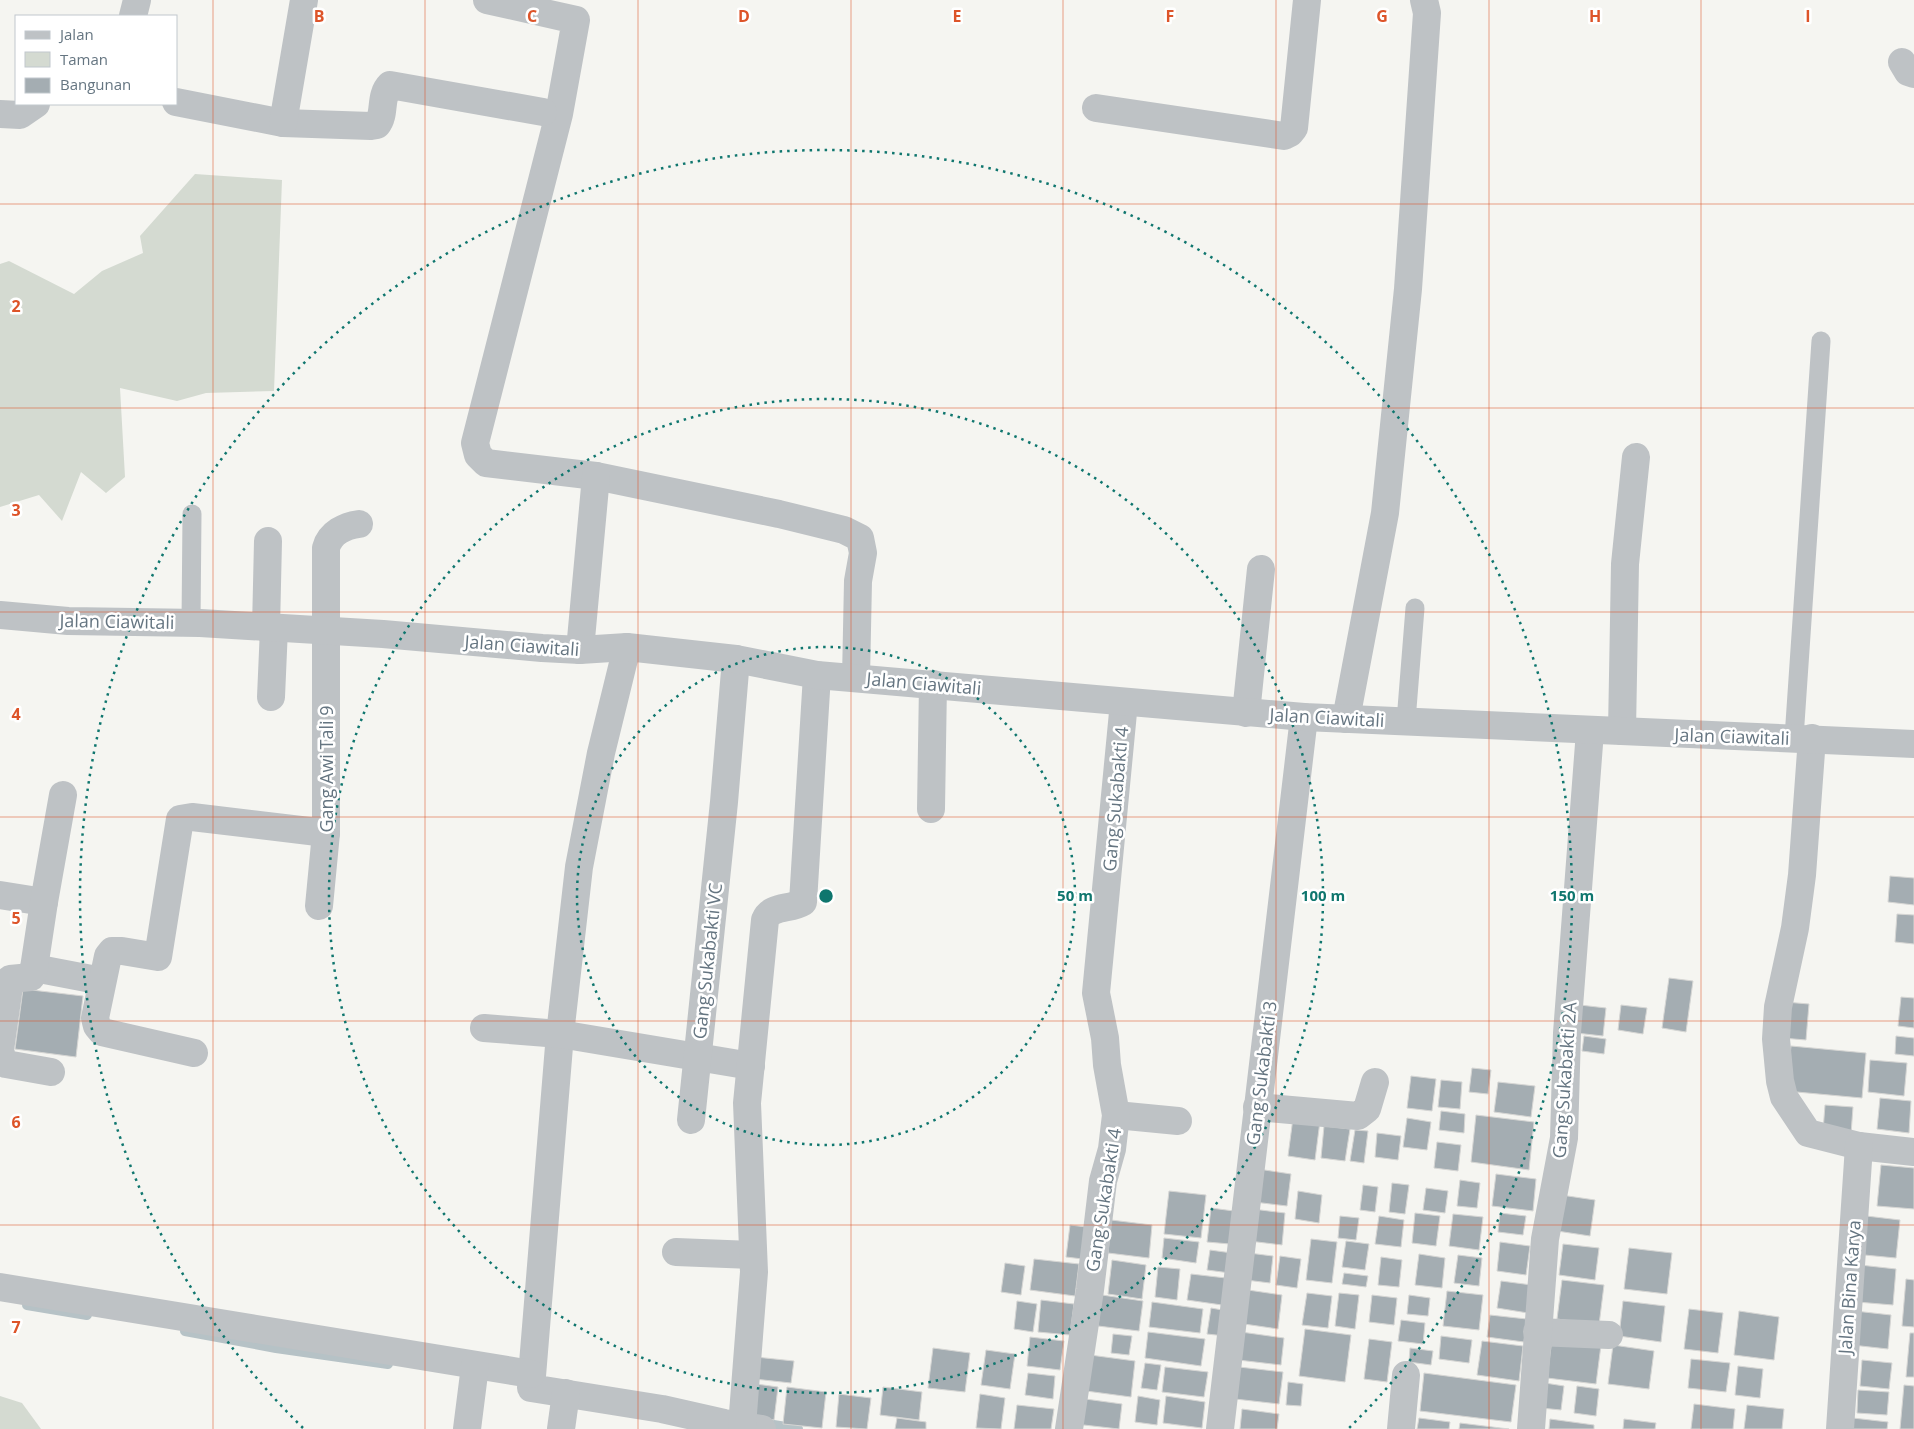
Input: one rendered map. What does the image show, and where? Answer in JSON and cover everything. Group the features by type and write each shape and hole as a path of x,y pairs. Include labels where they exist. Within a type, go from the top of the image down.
{"street":[{"path":"133,15 137,0"},
{"path":"284,123 304,0"},
{"path":"487,0 576,20 559,114 475,443 478,455 486,463 596,476 779,514 844,530 860,538 863,553 858,581 856,678"},
{"path":"1096,108 1284,136 1290,133 1294,128 1306,0"},
{"path":"1346,718 1386,512 1408,289 1427,13 1424,0"},
{"path":"178,102 284,123 376,125 380,120 385,90 390,85 543,112"},
{"path":"0,114 20,115 35,105"},
{"path":"1622,732 1625,564 1636,457"},
{"path":"580,650 596,476"},
{"name":"Gang Awi Tali 9","path":"319,906 326,833 326,548 328,542 340,530 359,524"},
{"path":"268,540 271,697"},
{"path":"1246,713 1261,569"},
{"name":"Jalan Ciawitali","path":"0,615 68,621 191,623 326,631 580,650 627,647 736,659 817,675 1057,694 1124,702 1304,717 1914,744"},
{"path":"627,647 601,753 578,867 560,1034 531,1388 662,1409 738,1427 754,1272 747,1103 765,920 768,913 774,910 796,906 803,902 817,675"},
{"name":"Gang Sukabakti VC","path":"691,1120 724,802 736,659"},
{"path":"931,809 933,684"},
{"name":"Gang Sukabakti 4","path":"1069,1429 1090,1290 1103,1181 1112,1149 1116,1115 1107,1065 1105,1038 1096,993 1124,702"},
{"name":"Gang Sukabakti 3","path":"1220,1429 1304,717"},
{"name":"Gang Sukabakti 2A","path":"1531,1429 1545,1239 1564,1138 1567,1033 1590,731"},
{"path":"1803,738 1802,875 1795,928 1778,1007 1776,1039 1780,1081 1784,1096 1808,1133 1858,1146 1914,1152"},
{"path":"51,1072 6,1064 0,1050 10,979 31,977 34,968 63,795"},
{"path":"194,1052 102,1032 97,1026 95,1018 108,956 112,951 158,957 180,819 192,817 326,833"},
{"path":"0,895 44,902"},
{"path":"34,968 102,981"},
{"path":"484,1028 560,1034 751,1066"},
{"path":"1257,1108 1358,1116 1367,1109 1374,1082"},
{"path":"1116,1115 1178,1121"},
{"name":"Jalan Bina Karya","path":"1840,1429 1858,1146"},
{"path":"676,1252 752,1256"},
{"path":"0,1287 531,1374"},
{"path":"1537,1332 1609,1335"},
{"path":"467,1429 475,1366"},
{"path":"1401,1429 1406,1375"},
{"path":"561,1429 566,1393"}],"lane":[{"path":"1803,738 1821,342"},
{"path":"191,623 192,514"},
{"path":"1406,721 1415,608"}],"green space":[{"path":"195,174 282,180 274,391 206,393 177,401 120,388 125,477 106,493 81,472 62,521 39,495 0,507 0,264 9,261 74,294 102,271 143,253 140,236"},
{"path":"0,1396 22,1403 41,1429 0,1429"}],"building":[{"path":"1890,876 1914,878 1914,905 1888,902"},
{"path":"1897,914 1914,915 1914,944 1895,942"},
{"path":"1669,978 1693,981 1686,1032 1662,1028"},
{"path":"23,989 83,996 76,1057 15,1049"},
{"path":"1901,997 1914,998 1914,1028 1898,1026"},
{"path":"1785,1002 1809,1004 1806,1040 1782,1038"},
{"path":"1580,1005 1606,1008 1603,1036 1576,1033"},
{"path":"1621,1005 1647,1008 1643,1034 1618,1030"},
{"path":"1584,1036 1606,1039 1604,1054 1582,1051"},
{"path":"1896,1036 1914,1038 1914,1056 1895,1054"},
{"path":"1791,1046 1866,1053 1862,1098 1786,1091"},
{"path":"1870,1060 1907,1063 1904,1096 1868,1092"},
{"path":"1472,1068 1491,1070 1488,1094 1469,1092"},
{"path":"1411,1076 1436,1079 1432,1111 1407,1108"},
{"path":"1441,1080 1462,1082 1460,1109 1438,1107"},
{"path":"1498,1082 1535,1086 1531,1117 1494,1112"},
{"path":"1880,1098 1911,1101 1909,1133 1877,1129"},
{"path":"1825,1105 1853,1107 1851,1134 1823,1131"},
{"path":"1441,1111 1465,1114 1464,1133 1439,1130"},
{"path":"1476,1115 1534,1122 1529,1170 1471,1162"},
{"path":"1293,1118 1320,1121 1315,1160 1288,1156"},
{"path":"1407,1118 1431,1122 1427,1150 1403,1147"},
{"path":"1324,1126 1350,1129 1345,1161 1321,1158"},
{"path":"1355,1130 1368,1131 1364,1163 1350,1161"},
{"path":"1377,1133 1401,1136 1398,1160 1375,1157"},
{"path":"1437,1142 1461,1145 1458,1171 1434,1168"},
{"path":"1881,1165 1914,1168 1914,1209 1877,1206"},
{"path":"1258,1169 1291,1174 1287,1206 1254,1202"},
{"path":"1496,1174 1536,1179 1533,1211 1492,1206"},
{"path":"1460,1180 1480,1183 1477,1208 1457,1206"},
{"path":"1392,1183 1409,1185 1405,1214 1389,1212"},
{"path":"1363,1185 1378,1187 1375,1212 1360,1210"},
{"path":"1426,1188 1448,1191 1445,1213 1423,1210"},
{"path":"1169,1191 1206,1195 1201,1238 1164,1234"},
{"path":"1298,1191 1322,1195 1319,1223 1295,1219"},
{"path":"1561,1195 1595,1200 1590,1236 1557,1231"},
{"path":"1211,1208 1234,1211 1230,1244 1207,1242"},
{"path":"1253,1209 1285,1213 1282,1245 1249,1241"},
{"path":"1415,1213 1440,1216 1436,1246 1412,1243"},
{"path":"1500,1213 1526,1216 1523,1235 1498,1232"},
{"path":"1453,1214 1483,1217 1479,1250 1449,1246"},
{"path":"1858,1215 1900,1220 1896,1258 1854,1254"},
{"path":"1340,1216 1359,1218 1356,1240 1338,1238"},
{"path":"1379,1216 1404,1220 1401,1247 1375,1244"},
{"path":"1111,1220 1152,1225 1149,1258 1108,1253"},
{"path":"1070,1225 1095,1228 1091,1260 1066,1257"},
{"path":"1164,1238 1199,1242 1196,1263 1162,1258"},
{"path":"1311,1239 1337,1242 1332,1283 1306,1280"},
{"path":"1346,1241 1369,1244 1365,1270 1342,1267"},
{"path":"1500,1242 1530,1246 1526,1275 1497,1271"},
{"path":"1563,1244 1599,1248 1595,1280 1559,1275"},
{"path":"1629,1248 1672,1253 1667,1294 1624,1289"},
{"path":"1210,1250 1232,1253 1230,1273 1207,1270"},
{"path":"1249,1253 1273,1256 1270,1283 1246,1280"},
{"path":"1419,1254 1445,1258 1442,1288 1415,1285"},
{"path":"1458,1255 1482,1258 1479,1286 1454,1283"},
{"path":"1280,1256 1301,1259 1297,1288 1276,1285"},
{"path":"1381,1257 1402,1260 1399,1287 1378,1285"},
{"path":"1034,1259 1079,1264 1075,1296 1030,1290"},
{"path":"1112,1260 1146,1265 1142,1299 1108,1294"},
{"path":"1005,1263 1025,1266 1021,1295 1001,1292"},
{"path":"1860,1265 1896,1269 1893,1305 1857,1302"},
{"path":"1158,1267 1180,1269 1177,1300 1155,1297"},
{"path":"1344,1273 1368,1276 1366,1287 1342,1284"},
{"path":"1191,1274 1226,1278 1222,1305 1187,1300"},
{"path":"1906,1279 1914,1280 1914,1327 1902,1326"},
{"path":"1562,1280 1604,1285 1599,1325 1557,1319"},
{"path":"1501,1281 1532,1285 1528,1313 1497,1308"},
{"path":"1248,1290 1282,1295 1278,1329 1244,1324"},
{"path":"1447,1291 1483,1295 1479,1330 1443,1326"},
{"path":"1307,1293 1332,1296 1328,1328 1302,1325"},
{"path":"1339,1293 1359,1295 1355,1329 1335,1326"},
{"path":"1102,1295 1143,1301 1139,1331 1098,1326"},
{"path":"1372,1295 1397,1298 1394,1325 1369,1322"},
{"path":"1409,1295 1430,1298 1428,1316 1407,1314"},
{"path":"1041,1300 1074,1304 1070,1335 1038,1332"},
{"path":"1017,1301 1037,1304 1033,1332 1014,1329"},
{"path":"1623,1301 1665,1306 1661,1342 1619,1336"},
{"path":"1152,1302 1203,1309 1200,1333 1149,1327"},
{"path":"1211,1308 1228,1311 1225,1336 1207,1334"},
{"path":"1689,1309 1723,1313 1718,1353 1684,1349"},
{"path":"1739,1311 1779,1317 1774,1360 1734,1355"},
{"path":"1855,1311 1891,1315 1888,1349 1852,1345"},
{"path":"1490,1315 1527,1319 1524,1342 1487,1337"},
{"path":"1401,1320 1425,1323 1423,1344 1398,1341"},
{"path":"1305,1329 1351,1335 1345,1382 1299,1376"},
{"path":"1148,1332 1205,1339 1201,1366 1145,1358"},
{"path":"1241,1332 1284,1338 1281,1365 1238,1360"},
{"path":"1910,1333 1914,1333 1914,1377 1906,1377"},
{"path":"1113,1334 1132,1336 1129,1355 1111,1353"},
{"path":"1441,1336 1472,1340 1469,1363 1439,1359"},
{"path":"1030,1337 1064,1341 1060,1370 1027,1366"},
{"path":"1369,1339 1392,1342 1387,1382 1364,1379"},
{"path":"1552,1339 1601,1345 1596,1384 1547,1378"},
{"path":"1482,1341 1523,1346 1519,1381 1477,1375"},
{"path":"1613,1345 1654,1351 1649,1389 1608,1384"},
{"path":"933,1348 970,1353 965,1392 928,1388"},
{"path":"1410,1348 1433,1351 1431,1365 1409,1362"},
{"path":"986,1350 1015,1354 1010,1389 981,1385"},
{"path":"1090,1355 1135,1361 1131,1397 1086,1391"},
{"path":"756,1357 794,1361 791,1383 754,1379"},
{"path":"1691,1359 1730,1363 1726,1392 1688,1388"},
{"path":"1862,1360 1892,1363 1889,1389 1860,1386"},
{"path":"1145,1363 1161,1365 1157,1390 1141,1388"},
{"path":"1738,1366 1763,1369 1760,1398 1735,1395"},
{"path":"1165,1367 1208,1372 1204,1397 1162,1392"},
{"path":"1239,1367 1283,1372 1279,1404 1235,1399"},
{"path":"1028,1373 1055,1376 1053,1399 1025,1395"},
{"path":"1424,1373 1516,1385 1511,1422 1420,1411"},
{"path":"1288,1382 1303,1384 1301,1406 1286,1405"},
{"path":"1545,1383 1564,1386 1561,1410 1541,1408"},
{"path":"756,1384 778,1387 774,1420 752,1417"},
{"path":"1904,1385 1914,1386 1914,1429 1900,1429"},
{"path":"1577,1386 1599,1389 1596,1416 1574,1413"},
{"path":"787,1387 826,1392 822,1428 783,1424"},
{"path":"883,1387 922,1392 919,1420 880,1415"},
{"path":"1858,1390 1889,1392 1887,1415 1857,1413"},
{"path":"839,1394 871,1398 867,1429 836,1427"},
{"path":"980,1394 1005,1398 1001,1429 976,1428"},
{"path":"1138,1396 1160,1400 1157,1425 1135,1422"},
{"path":"1166,1396 1205,1402 1202,1428 1163,1423"},
{"path":"1078,1398 1122,1404 1119,1429 1075,1424"},
{"path":"1694,1404 1735,1409 1733,1429 1691,1429"},
{"path":"1017,1405 1054,1409 1051,1429 1014,1429"},
{"path":"1747,1405 1784,1409 1782,1429 1744,1429"},
{"path":"1242,1409 1279,1414 1277,1429 1240,1429"},
{"path":"1844,1417 1888,1422 1887,1429 1843,1429"},
{"path":"897,1418 926,1422 926,1429 895,1429"},
{"path":"1419,1418 1450,1422 1449,1429 1417,1429"},
{"path":"1550,1419 1594,1425 1594,1429 1549,1429"},
{"path":"1624,1419 1656,1423 1655,1429 1623,1429"},
{"path":"1460,1423 1509,1429 1459,1429"}],"waterway":[{"path":"27,1305 87,1315"},
{"path":"185,1331 276,1348 388,1364"},
{"path":"761,1423 798,1429"}]}
